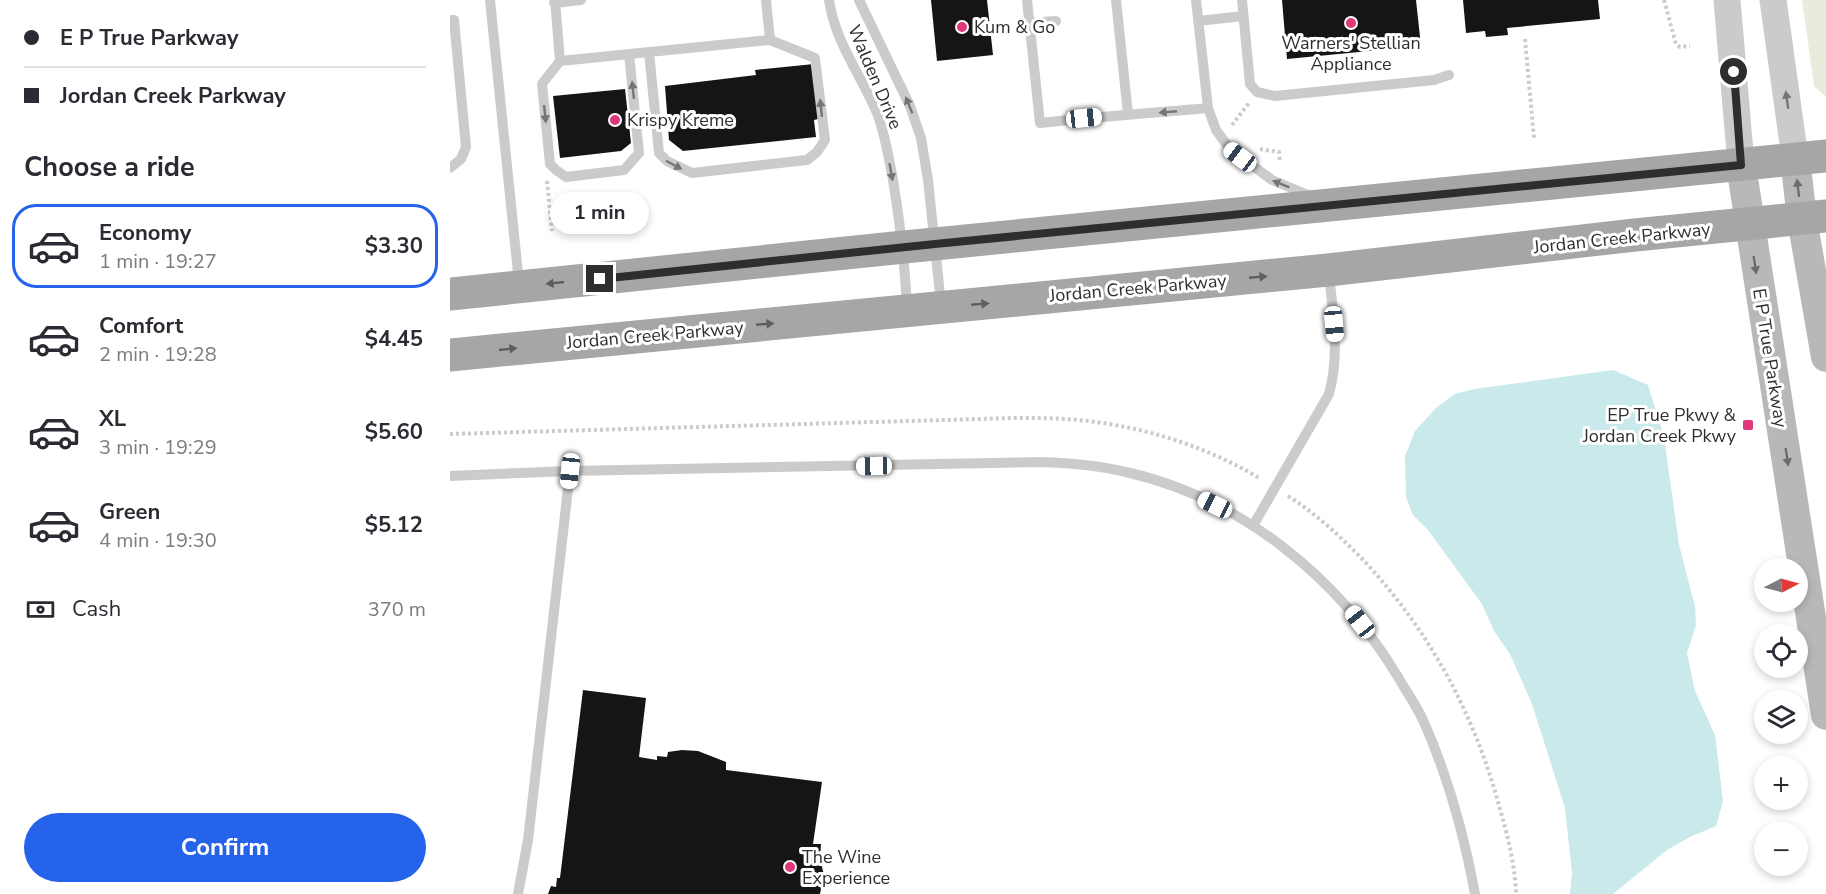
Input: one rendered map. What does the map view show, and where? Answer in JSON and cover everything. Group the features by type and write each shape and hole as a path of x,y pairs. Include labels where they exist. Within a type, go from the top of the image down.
{"main road":[{"path":"450,294 1810,157 1826,357"},
{"name":"E P True Parkway","path":"1741,165 1826,715"},
{"name":"Jordan Creek Parkway","path":"450,354 1328,270 1814,217"}],"street":[{"name":"E P True Parkway","path":"1727,0 1741,165"},
{"path":"1773,0 1810,157"}],"lane":[{"path":"490,0 519,287"},
{"path":"581,0 555,1 560,62 542,84 550,164 566,177 624,170 639,153 629,54"},
{"path":"766,0 770,40"},
{"name":"Walden Drive","path":"829,0 842,46 878,115 888,155 942,307"},
{"name":"Walden Drive","path":"859,0 906,98 921,138 928,180 907,310"},
{"path":"1027,0 1040,123 1208,108"},
{"path":"1116,0 1112,15 1128,114"},
{"path":"1196,0 1208,108 1216,130 1230,149 1272,180 1336,206"},
{"path":"1242,0 1250,84 1257,92 1275,96 1434,80 1449,75"},
{"path":"1198,21 1243,16"},
{"path":"450,20 454,20 466,147 461,159 450,168"},
{"path":"1029,23 1056,21"},
{"path":"560,62 629,54 649,52 770,40 815,58 825,140 817,152 807,160 692,172 666,161 659,153 649,52"},
{"path":"1254,524 1329,394 1335,374 1336,353 1328,270"},
{"path":"450,476 570,471 1041,462 1087,465 1127,472 1171,485 1254,524 1301,561 1338,595 1371,635 1422,718 1441,762 1458,817 1475,894"},
{"path":"518,894 528,840 570,471"}],"path":[{"path":"1665,0 1676,44 1680,47 1690,46"},
{"path":"1525,39 1534,138"},
{"path":"1238,130 1232,124 1257,92"},
{"path":"1256,147 1279,152 1280,162"},
{"path":"552,231 547,181 556,170"},
{"path":"450,434 1014,418 1065,419 1107,424 1152,434 1198,448 1248,472"},
{"path":"1296,501 1341,537 1387,586 1425,637 1456,689 1489,768 1508,837 1516,894"}],"shaded area":[{"path":"1802,0 1826,0 1826,97 1814,86"}],"water":[{"path":"1613,370 1648,385 1664,437 1679,545 1695,606 1696,625 1687,653 1695,691 1715,735 1723,801 1716,826 1667,850 1613,894 1570,894 1572,873 1565,808 1532,704 1510,654 1494,631 1482,604 1428,530 1413,515 1406,497 1405,456 1415,431 1437,407 1455,394 1474,389"}],"building":[{"name":"Kum & Go","path":"931,0 987,0 993,55 937,61"},
{"name":"Warners' Stellian Appliance","path":"1282,0 1416,0 1421,46 1287,59"},
{"path":"1463,0 1598,0 1600,19 1507,28 1508,35 1486,37 1485,31 1466,33"},
{"path":"814,64 818,119 814,120 816,137 683,151 669,140 665,86 756,75 755,70"},
{"path":"625,89 631,143 621,151 560,158 553,96"},
{"path":"583,690 646,698 639,757 657,760 657,756 667,757 668,752 698,751 726,762 726,770 822,782 813,844 821,844 820,859 824,875 820,894 548,894 551,886 556,887 557,878 560,878"}],"place":[{"name":"Warners' Stellian Appliance","path":"1351,23"},
{"name":"Kum & Go","path":"962,27"},
{"name":"Krispy Kreme","path":"615,120"},
{"name":"EP True Pkwy & Jordan Creek Pkwy","path":"1748,425"},
{"name":"The Wine Experience","path":"790,867"}],"route":[{"path":"600,279 1741,165 1734,72"}]}
